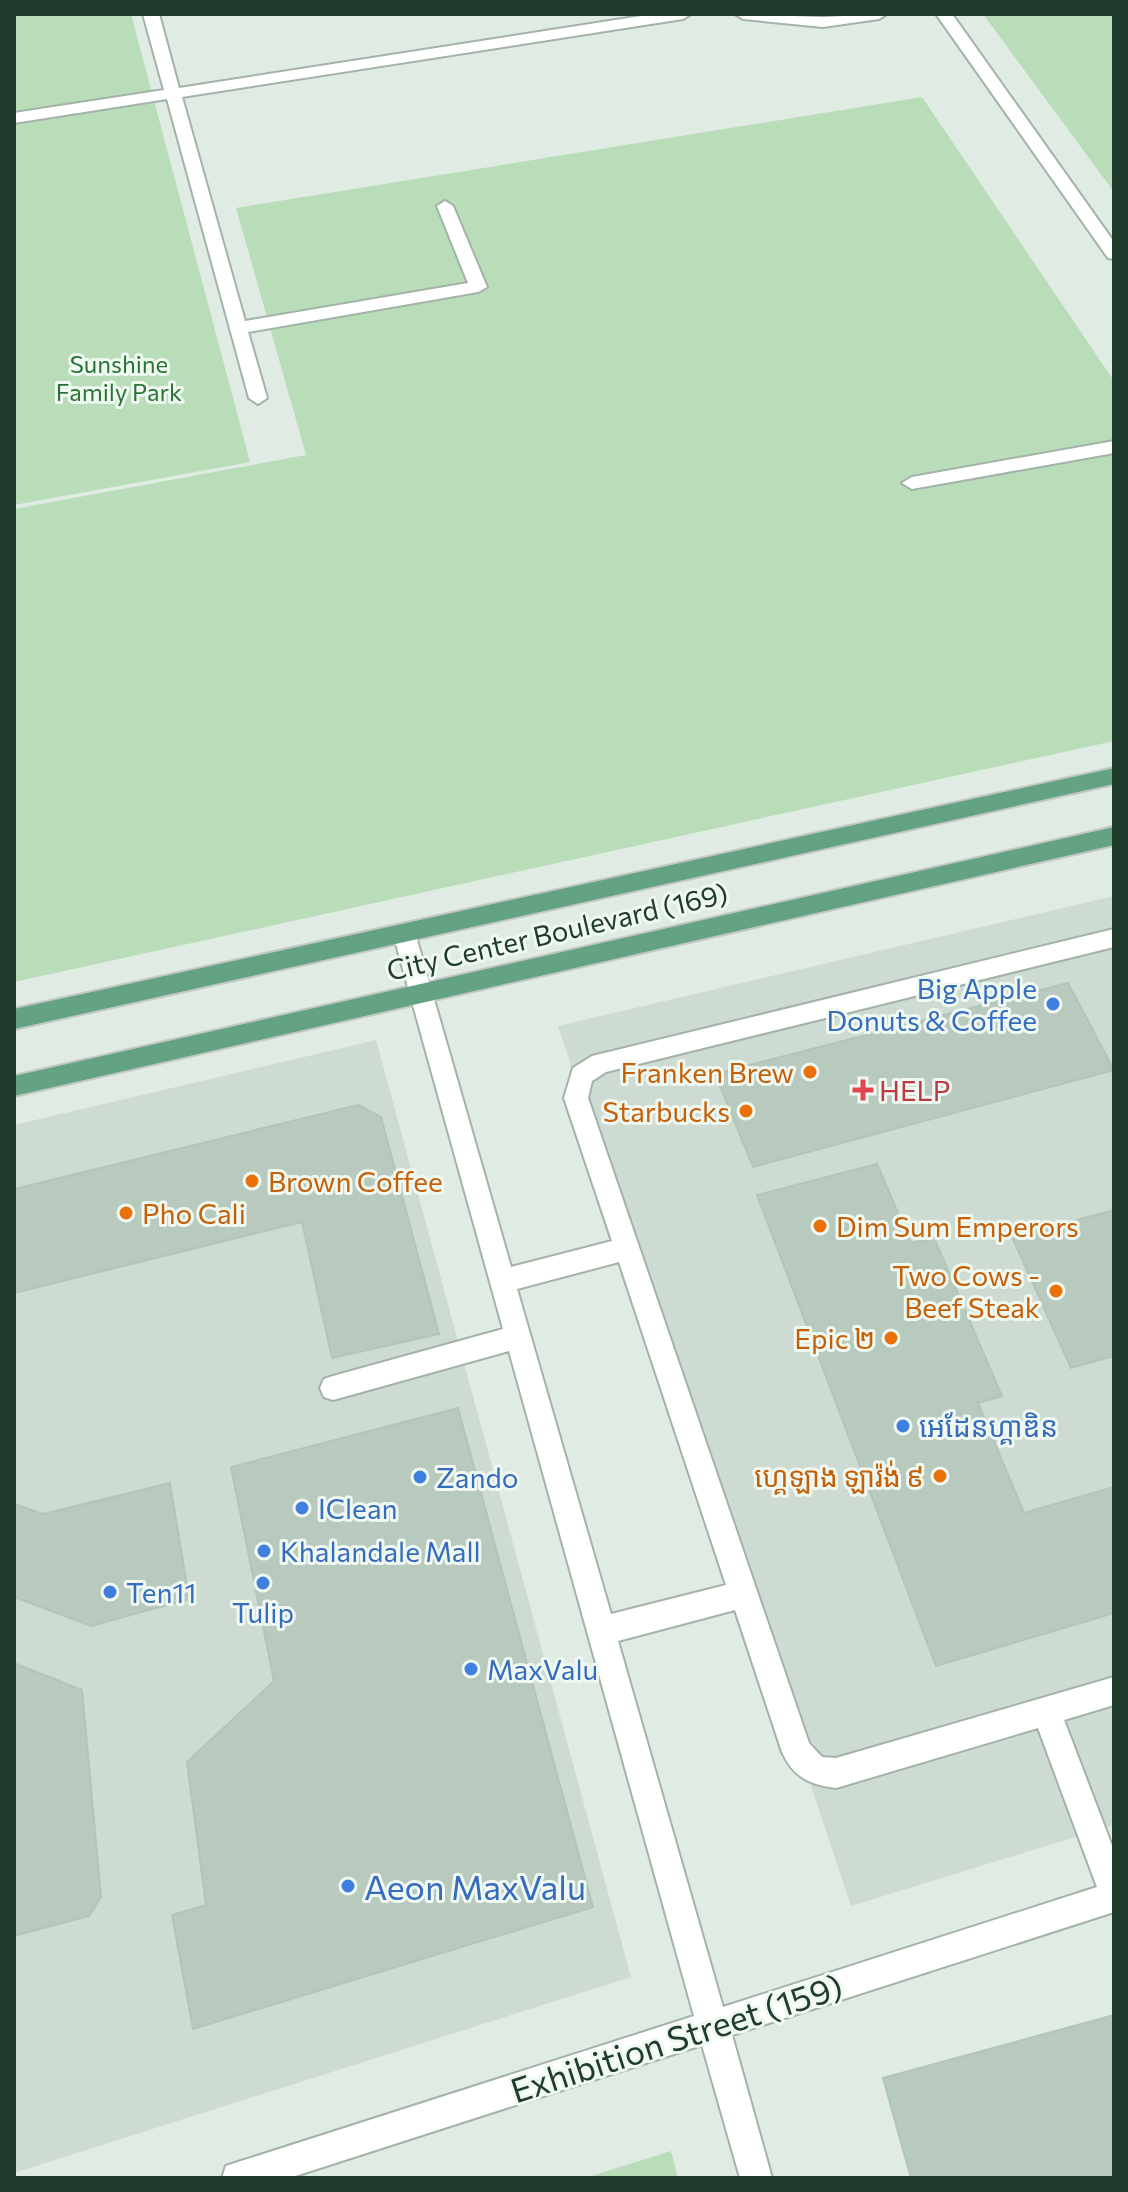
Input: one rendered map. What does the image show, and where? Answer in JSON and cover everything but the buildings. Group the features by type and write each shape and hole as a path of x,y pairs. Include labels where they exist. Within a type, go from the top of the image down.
{"main road":[{"name":"City Center Boulevard (169)","path":"14,1019 1114,776"},
{"name":"City Center Boulevard (169)","path":"14,1086 1114,836"}],"street":[{"path":"151,14 258,398"},
{"path":"14,118 683,14"},
{"path":"743,14 823,22 879,14"},
{"path":"944,14 1114,254"},
{"path":"239,328 478,287 445,206"},
{"path":"912,483 1114,447"},
{"path":"404,933 756,2178"},
{"path":"1114,938 600,1063 581,1075 576,1098 797,1752 815,1771 836,1773 1114,1691"},
{"path":"502,1281 627,1248"},
{"path":"333,1388 518,1337"},
{"path":"601,1631 744,1594"},
{"path":"1046,1711 1114,1891"},
{"name":"Exhibition Street (159)","path":"238,2178 1114,1897"}],"shaded area":[{"name":"អេដែនហ្គាឌិន","path":"1114,896 1114,1825 851,1906 558,1026"},
{"name":"Khalandale Mall","path":"376,1040 631,1977 14,2173 14,1125"}],"green space":[{"name":"Sunshine Family Park","path":"14,14 131,14 250,462 14,505"},
{"path":"983,14 1114,14 1114,192"},
{"path":"922,97 1114,381 1114,741 14,982 14,509 306,455 236,208"},
{"path":"671,2151 678,2178 585,2178"}],"place":[{"name":"Big Apple Donuts & Coffee","path":"1053,1004"},
{"name":"Franken Brew","path":"810,1072"},
{"name":"HELP","path":"863,1090"},
{"name":"Starbucks","path":"746,1111"},
{"name":"Brown Coffee","path":"252,1181"},
{"name":"Pho Cali","path":"126,1213"},
{"name":"Dim Sum Emperors","path":"820,1226"},
{"name":"Two Cows - Beef Steak","path":"1056,1291"},
{"name":"Epic ២","path":"891,1338"},
{"name":"អេដែនហ្គាឌិន","path":"903,1426"},
{"name":"ហ្គេឡាង ឡារ៉ង់ ៩","path":"940,1476"},
{"name":"Zando","path":"420,1477"},
{"name":"IClean","path":"302,1508"},
{"name":"Khalandale Mall","path":"264,1551"},
{"name":"Tulip","path":"263,1583"},
{"name":"Ten11","path":"110,1592"},
{"name":"MaxValu","path":"471,1669"},
{"name":"Aeon MaxValu","path":"348,1886"}]}
